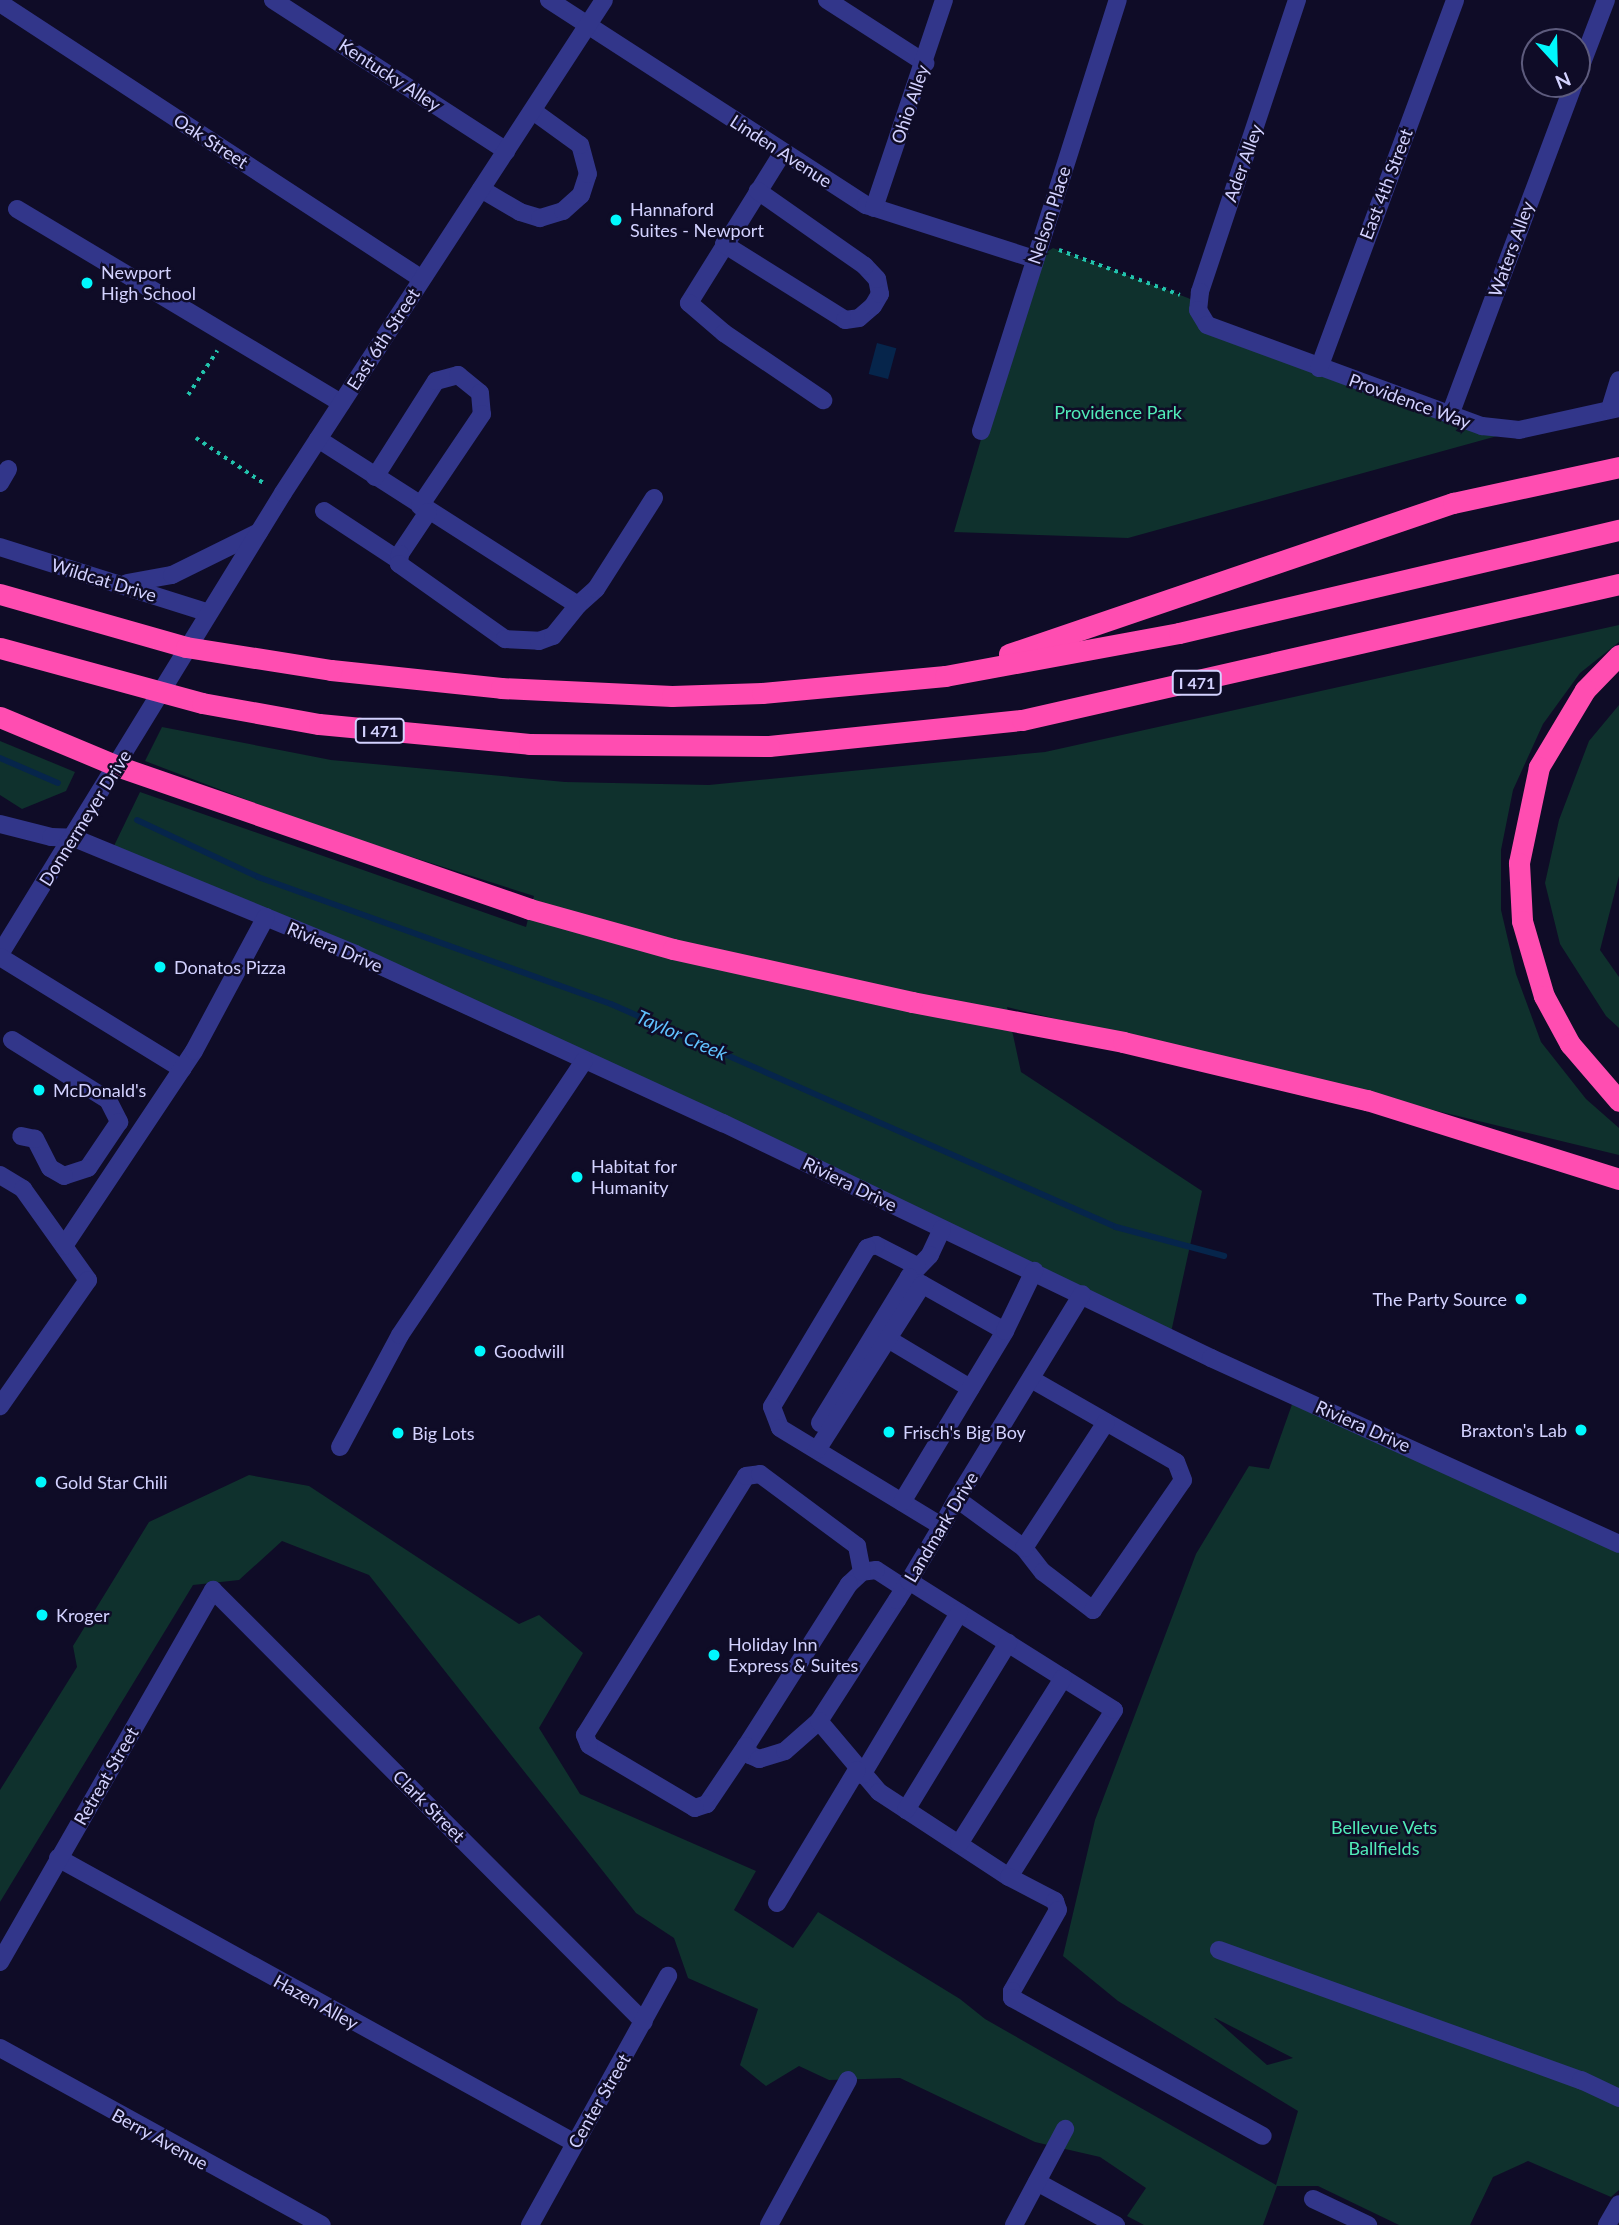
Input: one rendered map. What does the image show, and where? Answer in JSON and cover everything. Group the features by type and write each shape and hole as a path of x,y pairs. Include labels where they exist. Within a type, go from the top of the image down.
{"highway":[{"path":"945,676 1453,503 1619,467"},
{"path":"0,594 186,647 403,680 647,695 762,693 945,676 1179,632 1619,530"},
{"name":"I 471","path":"0,648 201,703 319,724 529,744 769,746 1022,720 1619,584"},
{"path":"1619,655 1586,690 1539,767 1519,872 1522,921 1544,996 1570,1044 1619,1101"},
{"path":"0,717 117,766 530,909 673,949 912,1002 1123,1042 1367,1100 1619,1179"}],"street":[{"name":"Kentucky Alley","path":"273,0 506,151"},
{"name":"Linden Avenue","path":"549,0 874,208 1034,259"},
{"name":"East 6th Street","path":"168,681 283,493 604,0"},
{"path":"827,0 925,63"},
{"name":"Ohio Alley","path":"874,208 944,0"},
{"name":"Nelson Place","path":"981,431 1118,0"},
{"name":"Ader Alley","path":"1198,303 1297,0"},
{"name":"East 4th Street","path":"1319,368 1455,0"},
{"path":"1591,39 1606,0"},
{"name":"Oak Street","path":"0,3 422,279"},
{"name":"Waters Alley","path":"1450,415 1569,98"},
{"path":"481,189 520,212 540,218 563,211 581,195 588,174 580,145 533,110"},
{"path":"783,152 692,293 691,309 823,400"},
{"path":"724,244 845,320 859,318 873,306 880,294 877,279 865,266 758,191"},
{"path":"17,209 341,403"},
{"name":"Providence Way","path":"1198,303 1208,325 1482,426 1519,430 1615,409"},
{"path":"375,477 436,381 458,375 480,393 482,414 397,559"},
{"path":"1615,409 1619,380"},
{"path":"318,439 578,605"},
{"path":"324,511 397,559 505,639 539,641 552,636 578,605 596,589 654,498"},
{"path":"117,584 172,575 259,532"},
{"name":"Wildcat Drive","path":"0,547 209,613"},
{"name":"Donnermeyer Drive","path":"0,956 168,681"},
{"name":"Riviera Drive","path":"0,824 51,837 74,838 266,917 584,1061 1619,1544"},
{"path":"64,1246 182,1069 266,917"},
{"path":"0,956 182,1069"},
{"path":"12,1040 108,1100 119,1122 88,1168 64,1176 50,1168 35,1139 21,1136"},
{"path":"340,1447 400,1335 584,1061"},
{"path":"0,1175 23,1189 88,1280 6,1385 0,1406"},
{"path":"812,1447 930,1255 942,1229"},
{"path":"942,1526 780,1428 772,1407 867,1248 876,1245 916,1276 1005,1331"},
{"path":"902,1502 1005,1331 1034,1271"},
{"path":"812,1447 888,1339 916,1276"},
{"name":"Landmark Drive","path":"746,1746 759,1759 785,1751 819,1721 907,1585 1082,1294"},
{"path":"888,1339 970,1388"},
{"path":"957,1499 1024,1548 1043,1572 1093,1610 1183,1480 1176,1462 1031,1379"},
{"path":"1024,1548 1105,1422"},
{"path":"862,1572 857,1546 760,1474 746,1476 585,1735 589,1745 695,1808 707,1804 849,1584 862,1572 876,1570 959,1613 1114,1710 1009,1877"},
{"name":"Retreat Street","path":"0,1962 213,1590"},
{"name":"Clark Street","path":"213,1590 644,2022"},
{"path":"777,1903 959,1613"},
{"path":"906,1810 1008,1643"},
{"path":"959,1844 1063,1678"},
{"path":"819,1721 860,1772 906,1810 1009,1877 1055,1901 1058,1910 1012,1991 1012,1998 1263,2136"},
{"name":"Hazen Alley","path":"58,1858 575,2143"},
{"path":"1219,1950 1581,2080 1619,2098"},
{"name":"Center Street","path":"530,2225 668,1976"},
{"name":"Berry Avenue","path":"0,2048 321,2225"},
{"path":"769,2225 848,2080"},
{"path":"1014,2225 1065,2129"},
{"path":"1037,2182 1116,2225"},
{"path":"1313,2199 1368,2225"},
{"path":"1607,2225 1619,2203"}],"path":[{"path":"1034,259 1053,248 1198,303"},
{"path":"188,395 228,335"},
{"path":"196,438 283,493"}],"green space":[{"name":"Providence Park","path":"1053,248 1188,298 1198,303 1208,325 1519,430 1128,538 954,532 1033,261"},
{"path":"1619,625 1619,642 1580,673 1543,724 1513,790 1501,850 1501,910 1516,974 1541,1042 1586,1099 1619,1128 1619,1155 1007,1007 1021,1072 1202,1191 1170,1337 111,852 140,792 526,927 534,896 318,827 145,761 162,727 331,760 565,782 709,785 1045,752"},
{"path":"1619,705 1619,876 1600,950 1619,977 1619,1028 1606,1016 1560,944 1545,883 1559,820 1589,741"},
{"path":"0,741 75,772 66,791 22,809 0,795"},
{"name":"Bellevue Vets Ballfields","path":"1295,1396 1619,1544 1619,2190 1611,2197 1528,2161 1493,2177 1470,2225 1399,2225 1318,2186 1277,2186 1263,2225 1144,2225 1127,2216 1146,2188 1100,2157 1035,2142 900,2078 829,2080 799,2066 766,2086 740,2065 758,2009 688,1978 674,1938 636,1913 369,1575 282,1541 239,1580 193,1585 0,1902 0,1790 77,1667 73,1646 149,1522 249,1475 309,1486 519,1624 539,1615 583,1653 539,1728 580,1794 756,1871 734,1910 793,1948 818,1912 960,1999 985,2019 1276,2185 1298,2111 1118,2001 1063,1956 1095,1820 1196,1554 1249,1466 1269,1469","holes":["1214,2018 1293,2058 1267,2065"]}],"water":[{"path":"877,343 896,348 888,379 869,374"}],"waterway":[{"name":"Taylor Creek","path":"0,758 58,783"},
{"name":"Taylor Creek","path":"137,820 258,877 611,1004 1116,1227 1224,1256"}],"place":[{"name":"Hannaford Suites - Newport","path":"616,220"},
{"name":"Newport High School","path":"87,283"},
{"name":"Donatos Pizza","path":"160,967"},
{"name":"McDonald's","path":"39,1090"},
{"name":"Habitat for Humanity","path":"577,1177"},
{"name":"The Party Source","path":"1521,1299"},
{"name":"Goodwill","path":"480,1351"},
{"name":"Braxton's Lab","path":"1581,1430"},
{"name":"Frisch's Big Boy","path":"889,1432"},
{"name":"Big Lots","path":"398,1433"},
{"name":"Gold Star Chili","path":"41,1482"},
{"name":"Kroger","path":"42,1615"},
{"name":"Holiday Inn Express & Suites","path":"714,1655"}]}
